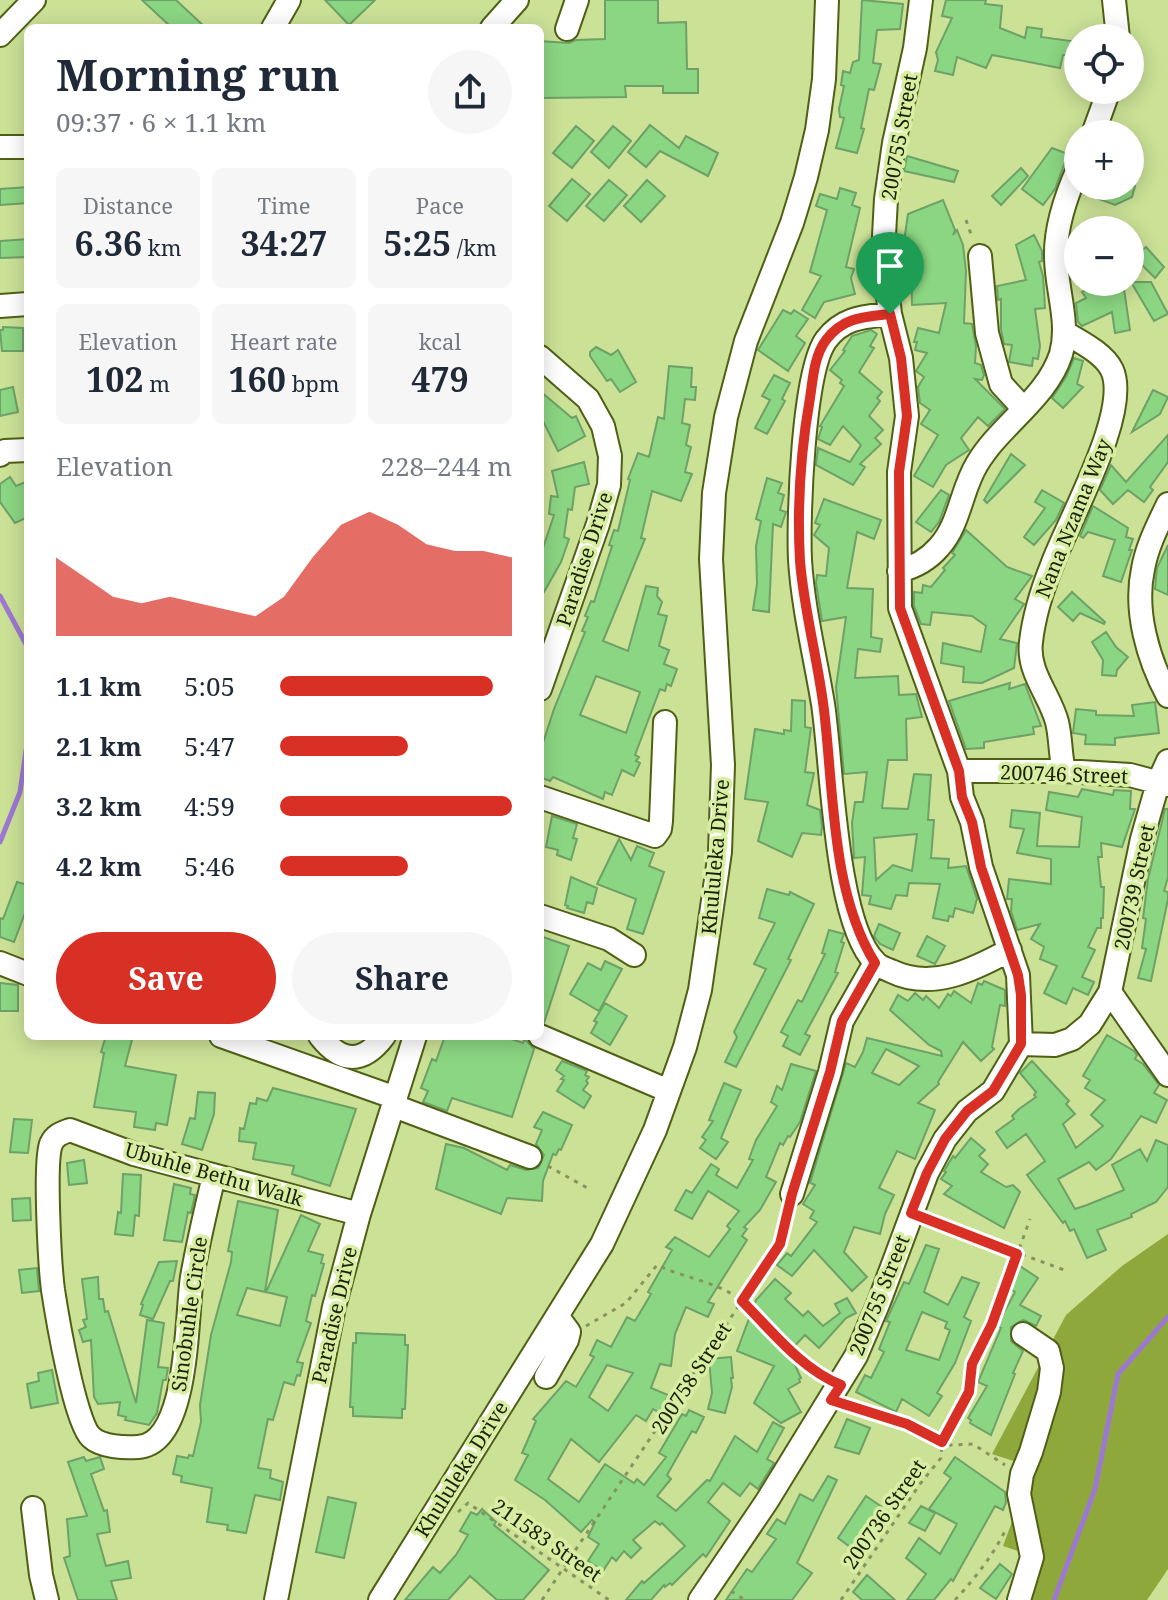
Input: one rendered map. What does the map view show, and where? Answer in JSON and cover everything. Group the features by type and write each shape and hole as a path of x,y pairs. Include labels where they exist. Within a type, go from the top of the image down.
{"street":[{"path":"0,35 34,0"},
{"path":"275,24 289,0"},
{"path":"496,24 517,0"},
{"path":"567,29 577,0"},
{"name":"Khululeka Drive","path":"380,1600 563,1324 617,1216 655,1130 685,1047 700,990 720,852 723,765 711,559 714,493 726,417 746,341 792,223 817,130 824,79 827,0"},
{"name":"200755 Street","path":"700,1600 836,1393 856,1356 927,1173 945,1139 967,1111 993,1091 1021,1044 1018,975 981,867 972,822 962,797 959,771 900,608 899,472 907,416 901,358 890,314 883,254 886,199 894,143 915,48 921,0"},
{"path":"1114,0 1117,24"},
{"path":"0,147 24,147"},
{"path":"899,571 913,568 941,545 950,532 975,467 988,447 1050,376 1061,354 1064,332 1056,257 1059,226 1068,200"},
{"path":"980,256 987,333 1001,384 1023,408"},
{"path":"0,306 24,304"},
{"path":"890,314 853,318 838,326 825,342 817,360 807,416 801,496 800,561 823,706 838,837 853,921 875,963 911,978 936,979 971,969 1010,950"},
{"name":"Nana Nzama Way","path":"1064,332 1111,366 1117,398 1108,430 1048,577 1035,614 1030,644 1033,669 1058,724 1064,771"},
{"name":"Paradise Drive","path":"544,360 588,399 603,426 610,456 609,485 598,524 544,678"},
{"path":"0,455 5,451 24,450"},
{"path":"1168,504 1151,541 1142,571 1141,594 1149,655 1168,696"},
{"path":"544,798 655,836 661,821 665,722"},
{"name":"200739 Street","path":"1021,1044 1055,1045 1072,1039 1090,1024 1110,992 1134,874 1168,761"},
{"name":"200746 Street","path":"959,771 1064,771 1130,775 1163,784"},
{"path":"544,917 609,939 634,955"},
{"path":"0,963 24,972"},
{"path":"792,1194 830,1072 842,1021 875,963"},
{"path":"1110,992 1168,1075"},
{"path":"544,1038 669,1091"},
{"path":"232,1040 530,1157"},
{"path":"324,1040 335,1051 348,1057 361,1058 380,1040"},
{"name":"Paradise Drive","path":"276,1600 334,1307 359,1214 414,1040"},
{"name":"Ubuhle Bethu Walk","path":"70,1130 134,1154 359,1214"},
{"name":"Sinobuhle Circle","path":"70,1130 58,1134 49,1157 53,1288 80,1418 91,1438 100,1442 141,1447 161,1436 168,1425 185,1360 192,1279 214,1176"},
{"path":"546,1377 567,1340 563,1324"},
{"path":"1019,1600 1032,1557 1021,1484 1049,1392 1052,1368 1048,1351 1023,1334"},
{"path":"33,1508 47,1600"}],"path":[{"path":"530,1157 591,1190"},
{"name":"200758 Street","path":"542,1600 780,1244 792,1194"},
{"path":"911,1213 1067,1271"},
{"name":"200736 Street","path":"841,1600 941,1458 942,1442 969,1392 972,1364 992,1324 1030,1219"},
{"path":"563,1324 585,1327 626,1303 657,1265 728,1291 742,1301 798,1358 827,1380 836,1393 950,1445 973,1444 1021,1484"},
{"name":"211583 Street","path":"456,1514 468,1503 609,1600"},
{"path":"955,1600 995,1552 1009,1522"}],"green space":[{"path":"1168,1234 1168,1569 1147,1600 1022,1600 1036,1557 1003,1546 1032,1467 992,1454 1066,1315 1122,1266"}],"building":[{"path":"142,0 176,0 202,24 168,24"},
{"path":"325,0 375,0 350,24"},
{"path":"605,0 658,0 658,23 686,22 687,69 698,69 698,93 663,93 663,86 625,86 626,97 544,98 544,41 569,43 605,39"},
{"path":"862,0 903,4 900,29 877,30 873,63 881,64 874,90 869,89 861,128 864,129 857,153 836,148 844,118 840,117 839,109 844,86 841,85 843,71 850,73 853,62 859,60"},
{"path":"946,0 986,0 985,4 1002,6 1000,28 1025,38 1027,27 1042,29 1041,37 1064,40 1060,68 992,55 986,68 957,57 953,75 935,71 938,60 936,52 952,18 942,16"},
{"path":"650,125 679,148 686,136 718,153 708,176 660,151 646,167 628,152"},
{"path":"576,126 594,141 572,168 553,153"},
{"path":"613,126 631,141 609,168 591,152"},
{"path":"1052,148 1064,152 1064,165 1055,189 1043,205 1022,189"},
{"path":"907,156 958,171 954,182 904,171"},
{"path":"1021,168 1028,176 1001,205 992,196"},
{"path":"572,179 590,194 567,221 549,206"},
{"path":"609,180 627,195 604,221 586,206"},
{"path":"647,180 665,196 641,222 624,206"},
{"path":"24,187 24,203 0,205 0,189"},
{"path":"840,188 856,193 852,205 860,208 846,267 854,269 851,278 855,294 824,302 815,318 802,310 821,276 810,272 827,210 816,206 820,194 837,199"},
{"path":"943,200 955,230 953,235 957,230 963,245 966,271 964,323 972,324 975,363 981,365 984,375 982,380 975,379 1005,409 988,426 978,417 961,438 969,450 946,465 933,487 914,476 938,435 921,424 930,410 920,403 918,387 924,377 916,371 927,353 915,350 917,342 914,342 918,328 939,333 946,303 912,305 911,263 901,262 908,214"},
{"path":"1102,200 1126,200 1115,205"},
{"path":"1034,235 1042,251 1042,261 1039,262 1045,308 1035,309 1040,346 1038,359 1033,358 1032,366 1009,362 1012,345 1004,344 1001,299 998,300 997,286 1026,280 1016,245"},
{"path":"24,239 24,257 0,258 0,241"},
{"path":"1146,247 1164,267 1155,278 1144,267"},
{"path":"1144,282 1151,282 1168,314 1154,321 1139,296 1144,296"},
{"path":"1085,296 1125,296 1130,330 1115,333 1112,312 1082,326 1078,322 1076,303"},
{"path":"783,310 791,314 794,310 808,319 796,336 805,343 788,371 758,350"},
{"path":"3,327 23,328 23,351 2,351 0,330"},
{"path":"871,330 877,334 870,346 874,348 859,372 882,392 877,398 880,401 869,416 883,430 875,438 881,444 860,464 865,467 853,485 816,465 818,448 850,462 861,445 843,426 830,445 818,439 820,426 844,386 840,383 842,380 830,370 852,336"},
{"path":"596,347 611,355 618,350 636,382 620,392 611,379 607,381 590,356"},
{"path":"1074,358 1083,361 1077,384 1083,387 1063,408 1052,398"},
{"path":"669,366 692,368 691,387 696,387 695,400 685,399 682,423 690,425 686,445 691,447 685,472 692,474 681,501 652,491 641,538 645,539 603,641 628,651 646,586 658,588 657,596 662,602 658,614 667,616 659,646 669,650 664,664 677,669 671,686 667,684 665,691 660,689 635,755 640,763 634,776 622,770 612,795 605,792 603,799 553,777 550,781 544,779 544,740 585,632 582,631 588,617 585,616 591,601 594,602 614,530 618,531 628,479 638,453 649,457 658,417 664,419","holes":["596,676 640,692 626,733 580,715"]},
{"path":"774,375 790,383 782,399 785,401 767,434 755,428 770,400 762,396"},
{"path":"13,387 18,412 0,416 0,390"},
{"path":"1153,390 1168,397 1160,414 1132,432"},
{"path":"544,394 572,418 576,416 585,436 558,451 544,423"},
{"path":"1168,435 1168,462 1150,487 1153,490 1144,502 1128,490 1113,504 1100,490 1111,465 1126,482"},
{"path":"1011,454 1025,465 987,503 984,500"},
{"path":"584,462 589,484 575,487 564,537 569,539 561,562 544,592 544,545 554,515 549,514 551,496 558,497 552,471"},
{"path":"10,477 16,486 24,483 24,519 15,523 0,502 0,484"},
{"path":"767,478 782,483 778,493 784,495 780,510 786,512 781,527 773,524 769,612 753,610 757,584 756,546 761,521 756,519"},
{"path":"941,490 949,495 939,522 931,532 916,522"},
{"path":"1042,490 1064,503 1056,520 1034,545 1024,537 1045,508 1035,502"},
{"path":"824,499 881,520 874,539 857,532 847,588 873,589 871,637 882,639 880,652 858,649 855,678 898,676 899,695 916,694 922,717 906,719 907,760 888,760 882,808 908,809 914,774 931,775 928,820 934,820 931,858 949,859 948,868 966,866 977,899 973,913 955,908 953,917 949,916 948,921 933,918 940,884 909,883 907,896 896,895 891,909 869,904 871,896 862,895 865,857 854,858 852,823 855,802 863,802 867,772 844,774 836,687 846,617 822,621 816,583 817,575 826,576 829,548 814,535 820,525 815,523","holes":["917,834 912,871 893,865 876,880 874,838"]},
{"path":"1093,506 1128,528 1126,537 1133,539 1121,582 1103,576 1115,540 1088,532 1083,538 1080,536"},
{"path":"966,530 1007,567 1032,576 1015,599 1024,604 1000,639 1017,643 1014,668 982,683 963,682 964,667 941,663 943,643 981,652 986,626 972,616 932,612 930,625 921,624 914,606 914,592 922,593 923,585 931,587 955,555 952,553"},
{"path":"1168,545 1168,595 1155,589 1157,568"},
{"path":"1072,592 1104,624 1080,613 1073,621 1058,607"},
{"path":"1106,632 1116,647 1128,657 1116,676 1102,675 1103,660 1092,642"},
{"path":"1010,683 1009,689 1025,684 1041,726 1033,727 1034,734 984,742 984,748 966,749 949,701"},
{"path":"792,700 805,701 805,727 811,728 805,772 814,773 807,805 820,810 822,827 821,835 802,833 792,857 758,841 768,802 745,799 755,729 784,734 784,730 791,731"},
{"path":"1155,702 1159,733 1115,738 1115,745 1085,744 1086,735 1073,733 1076,709 1096,711 1096,715 1134,716 1132,705"},
{"path":"1082,789 1113,795 1114,790 1131,791 1130,809 1135,809 1122,847 1101,843 1102,857 1098,857 1101,887 1104,887 1103,918 1101,928 1097,928 1088,947 1095,950 1082,977 1094,982 1088,995 1073,988 1066,1004 1044,993 1057,966 1040,959 1044,947 1031,939 1040,924 1017,930 1011,911 1012,899 1007,899 1009,879 1051,884 1051,859 1017,853 1024,829 1010,827 1012,810 1040,813 1037,846 1079,847 1082,817 1046,810 1049,792 1078,797"},
{"path":"1165,809 1168,809 1168,877 1164,891 1168,892 1168,899 1151,981 1138,978 1146,949 1142,948 1148,879"},
{"path":"552,816 577,824 573,838 577,839 571,860 557,855 558,850 546,847"},
{"path":"619,839 631,860 637,846 654,853 649,866 664,872 643,934 627,929 636,899 597,884"},
{"path":"571,877 597,888 593,904 587,902 584,913 565,905"},
{"path":"17,882 24,884 24,916 14,942 0,937 0,918 3,919"},
{"path":"767,889 789,895 790,892 814,904 788,959 791,960 736,1067 725,1062 737,1037 734,1032 766,969 754,964 775,923 759,918"},
{"path":"879,924 900,933 893,950 880,944 874,936"},
{"path":"829,930 844,934 835,972 838,973 805,1034 810,1036 800,1055 783,1046 788,1036 781,1032 798,1000 802,1002 825,954 822,953"},
{"path":"927,936 945,946 935,964 917,956"},
{"path":"544,937 569,946 544,1023"},
{"path":"605,961 622,969 599,1011 570,994 588,963 601,970"},
{"path":"984,981 1005,990 1005,1006 1000,1005 994,1049 981,1061 963,1042 939,1084 918,1103 935,1110 915,1159 897,1151 879,1188 894,1195 880,1234 854,1227 844,1252 867,1277 852,1291 814,1250 792,1276 777,1265 787,1253 791,1256 817,1222 810,1218 814,1211 803,1204 815,1185 810,1183 846,1063 855,1067 867,1038 942,1056 941,1051 929,1045 890,1010 898,995 908,1001 915,993 923,1000 926,996 939,1008 948,994 951,996 954,991 971,1003 978,983 982,985","holes":["886,1049 919,1066 899,1085 872,1073"]},
{"path":"0,983 18,985 18,1011 0,1011"},
{"path":"605,1003 627,1016 610,1045 591,1033"},
{"path":"1107,1035 1134,1051 1137,1055 1135,1059 1143,1064 1159,1085 1154,1093 1167,1100 1156,1123 1141,1116 1111,1159 1096,1170 1089,1162 1058,1179 1075,1209 1087,1205 1124,1190 1112,1165 1140,1149 1147,1161 1156,1140 1168,1145 1168,1187 1156,1202 1131,1214 1132,1217 1097,1230 1106,1250 1087,1258 1074,1229 1070,1231 1065,1221 1063,1223 1027,1175 1045,1161 1026,1134 1007,1148 996,1132 1036,1097 1036,1092 1020,1073 1032,1061 1069,1101 1066,1104 1075,1114 1063,1124 1076,1148 1103,1126 1091,1115 1105,1100 1085,1088 1090,1080 1083,1076"},
{"path":"105,1040 132,1040 125,1066 176,1075 167,1125 156,1123 155,1130 134,1127 136,1112 94,1107 104,1053 101,1052"},
{"path":"444,1040 514,1040 523,1043 524,1040 534,1049 512,1117 452,1098 447,1111 423,1102 428,1091 421,1088 432,1059 436,1061"},
{"path":"562,1061 587,1071 588,1083 583,1090 591,1096 584,1108 557,1091 564,1080 561,1079 564,1076 556,1070"},
{"path":"791,1064 816,1071 800,1122 783,1145 780,1143 766,1177 776,1182 760,1210 744,1227 747,1229 742,1236 747,1240 708,1302 714,1304 708,1317 686,1307 675,1334 671,1366 660,1364 651,1388 668,1395 660,1413 653,1409 646,1421 636,1415 599,1462 571,1439 548,1479 579,1502 605,1464 634,1483 637,1479 644,1485 666,1457 659,1453 682,1414 686,1416 689,1410 704,1417 696,1433 692,1431 667,1475 671,1479 657,1496 676,1511 707,1480 710,1481 735,1436 757,1452 773,1422 784,1428 767,1459 774,1463 758,1489 750,1483 740,1496 723,1483 708,1502 730,1521 706,1557 703,1554 672,1585 664,1585 651,1600 626,1600 642,1581 644,1583 685,1546 662,1523 660,1525 655,1521 633,1540 641,1548 631,1558 624,1551 616,1561 612,1557 603,1571 588,1561 599,1544 588,1537 595,1522 592,1520 581,1532 545,1500 515,1480 528,1455 522,1453 536,1421 533,1419 566,1381 576,1387 594,1357 590,1355 597,1340 611,1347 627,1317 635,1321 672,1250 666,1247 675,1237 709,1257 730,1229 727,1226 739,1211 708,1191 692,1219 675,1210 686,1190 692,1193 711,1164 719,1169 716,1175 737,1188 753,1160 749,1159 756,1140 777,1106 771,1102 777,1086 782,1090","holes":["607,1365 633,1373 608,1411 589,1397"]},
{"path":"724,1083 741,1090 721,1138 728,1142 716,1159 700,1148 706,1140 702,1137 713,1121 709,1120"},
{"path":"273,1088 356,1109 330,1186 292,1174 294,1166 253,1159 256,1143 239,1141 240,1128 244,1129 250,1103 256,1104 257,1098 267,1101"},
{"path":"198,1092 215,1093 214,1114 202,1150 182,1144 190,1118 195,1119"},
{"path":"543,1112 572,1125 561,1150 553,1154 543,1181 542,1201 507,1198 501,1214 436,1189 446,1144 464,1148 507,1170 510,1165 526,1170 538,1168 544,1155 536,1144 542,1130 534,1127"},
{"path":"14,1119 32,1120 28,1153 10,1152"},
{"path":"971,1138 985,1150 979,1156 988,1164 981,1172 1006,1187 1013,1185 1020,1192 1004,1228 944,1194 952,1186 941,1179 944,1171 953,1156 955,1158"},
{"path":"84,1160 87,1183 69,1185 67,1163"},
{"path":"123,1174 141,1175 139,1216 135,1215 133,1236 115,1234 118,1212 121,1213"},
{"path":"174,1184 191,1188 190,1194 195,1195 182,1242 164,1240"},
{"path":"30,1198 31,1220 13,1221 12,1199"},
{"path":"238,1201 278,1210 265,1292 247,1288 237,1315 280,1326 287,1297 266,1292 301,1215 320,1224 308,1251 323,1255 321,1263 324,1264 315,1296 312,1295 306,1321 311,1323 297,1362 303,1363 300,1376 297,1375 294,1385 284,1382 273,1420 268,1419 258,1468 271,1470 270,1478 283,1482 280,1500 255,1495 246,1533 227,1530 228,1525 207,1522 212,1488 181,1482 182,1476 173,1474 177,1456 193,1456 201,1422 200,1405 211,1335 231,1262 232,1252 228,1251"},
{"path":"926,1245 939,1249 924,1292 948,1305 962,1277 979,1283 964,1317 971,1321 955,1363 937,1393 942,1396 929,1416 902,1399 896,1412 856,1392 865,1375 871,1378 884,1352 879,1349 890,1322 886,1321 904,1282 909,1284","holes":["922,1312 947,1322 945,1328 950,1330 939,1360 906,1350"]},
{"path":"177,1261 173,1281 170,1281 153,1319 140,1315 141,1304 159,1262"},
{"path":"1014,1262 1038,1278 1020,1305 1041,1316 1036,1326 1023,1320 1011,1327 1011,1341 1023,1351 991,1435 970,1423 968,1418 987,1386 978,1382 1001,1328 997,1326 1015,1292 1001,1283"},
{"path":"37,1268 39,1291 22,1293 19,1270"},
{"path":"98,1277 99,1299 103,1299 105,1312 108,1311 136,1403 147,1320 164,1323 158,1367 168,1368 157,1413 149,1425 125,1420 126,1417 118,1415 120,1402 98,1404 94,1397 91,1340 83,1342 79,1330 86,1327 83,1320 87,1319 82,1279"},
{"path":"775,1279 791,1293 785,1299 803,1316 808,1311 823,1326 840,1313 835,1304 847,1298 856,1313 846,1318 819,1348 805,1335 789,1352 801,1378 800,1382 788,1389 801,1412 781,1423 754,1403 774,1366 737,1351 756,1300"},
{"path":"356,1333 405,1335 405,1345 408,1345 402,1418 353,1416 353,1407 350,1407"},
{"path":"731,1357 733,1378 725,1413 708,1409 712,1393 709,1359"},
{"path":"52,1370 58,1403 31,1408 27,1384 39,1381 38,1373"},
{"path":"847,1419 870,1428 859,1454 835,1447"},
{"path":"84,1457 86,1461 100,1457 104,1469 91,1474 104,1511 107,1510 110,1532 97,1534 106,1566 128,1561 131,1578 111,1581 117,1600 78,1600 64,1558 70,1556 67,1519 87,1516 68,1462"},
{"path":"955,1457 1005,1492 1006,1502 1003,1510 995,1506 953,1581 951,1579 934,1600 907,1600 926,1574 906,1558 919,1538 940,1554 957,1524 929,1509 951,1478 944,1473"},
{"path":"828,1476 837,1480 797,1563 812,1573 792,1600 726,1600 747,1569 752,1572 776,1539 767,1534 777,1519 785,1524 800,1494 813,1501"},
{"path":"866,1496 882,1507 853,1549 838,1538"},
{"path":"328,1497 356,1503 344,1558 316,1552"},
{"path":"921,1506 935,1513 925,1531 909,1523"},
{"path":"482,1509 496,1522 494,1525 549,1570 523,1600 497,1600 470,1576 448,1600 405,1600 433,1567 440,1573 456,1555 468,1535 460,1531 471,1512 477,1515"},
{"path":"1000,1564 1012,1574 996,1599 980,1588"},
{"path":"867,1575 895,1600 862,1600 853,1592"}],"waterway":[{"path":"0,596 24,641"},
{"path":"0,842 20,792 24,764"},
{"path":"1054,1600 1095,1489 1118,1374 1168,1317"}],"route":[{"path":"890,314 901,358 907,416 899,472 900,608 959,771 962,797 972,822 981,867 999,913 1021,995 1021,1044 993,1091 967,1111 945,1139 911,1213 1017,1254 992,1324 972,1364 969,1392 942,1442 907,1424 831,1400 841,1385 827,1380 798,1358 742,1301 780,1244 842,1021 875,963 853,921 848,901 823,706 800,561 801,496 807,416 817,360 825,342 838,326 853,318 890,314"}]}
